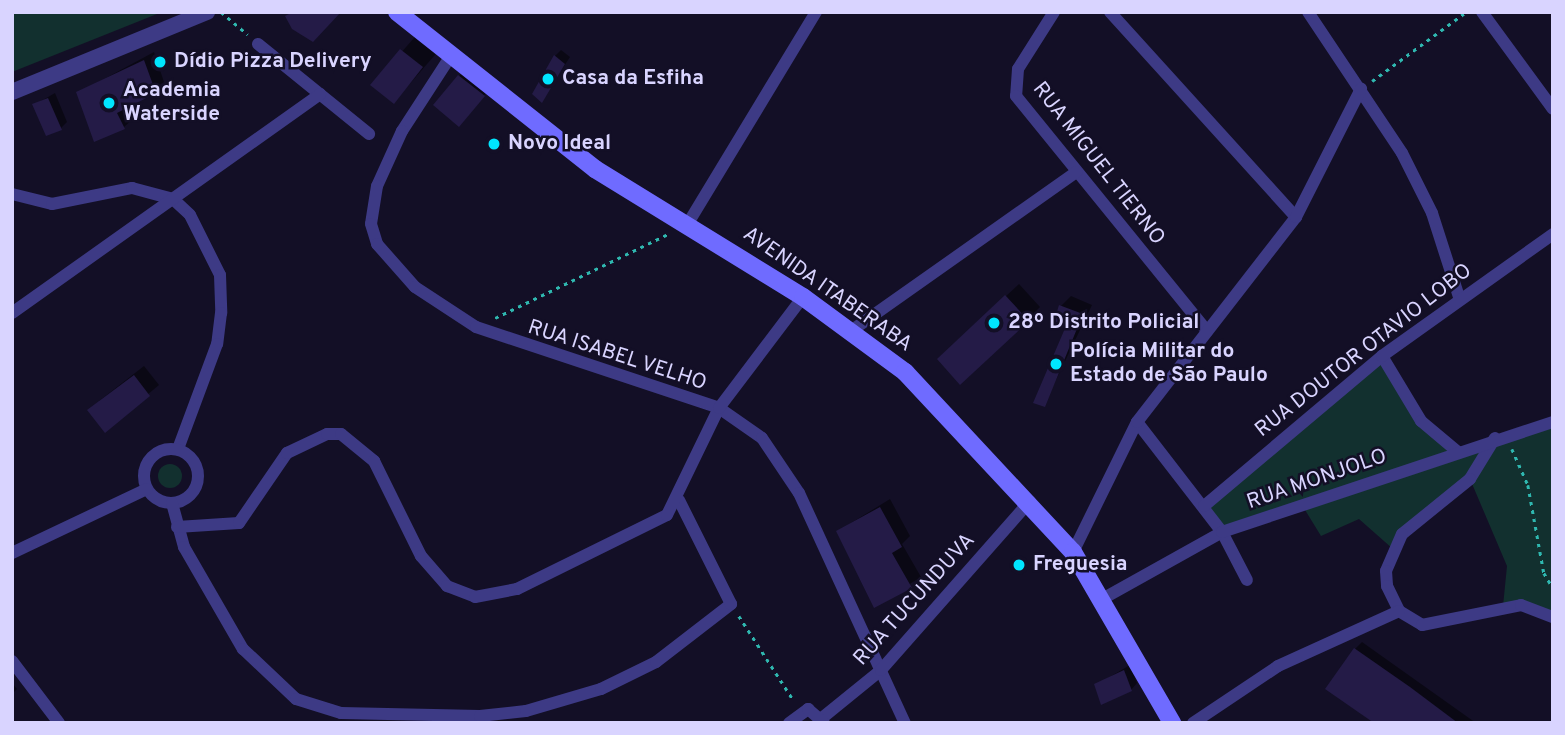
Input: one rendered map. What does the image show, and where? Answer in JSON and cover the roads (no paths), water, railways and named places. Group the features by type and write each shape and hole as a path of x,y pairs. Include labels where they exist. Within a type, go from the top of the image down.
{"main road":[{"name":"AVENIDA ITABERABA","path":"397,12 595,169 803,297 914,381 1030,501 1073,552 1104,598 1172,723"}],"street":[{"path":"12,92 207,12"},
{"path":"687,225 817,12"},
{"name":"RUA MIGUEL TIERNO","path":"1054,12 1018,69 1014,88 1076,172 1207,331"},
{"path":"1110,12 1296,217"},
{"path":"1308,12 1361,89 1432,213 1459,297"},
{"path":"1482,12 1553,109"},
{"path":"258,44 369,134"},
{"name":"RUA ISABEL VELHO","path":"452,54 389,156 371,223 392,265 476,327 719,408 741,419 780,459 905,723"},
{"path":"1073,552 1137,422 1296,217 1361,89"},
{"path":"12,313 320,94"},
{"path":"850,331 1076,172"},
{"path":"12,194 52,204 132,188 173,199 205,238 220,288 217,344 178,449"},
{"name":"RUA DOUTOR OTAVIO LOBO","path":"1204,506 1382,356 1459,297 1553,234"},
{"path":"177,527 239,523 287,453 327,434 341,434 374,461 432,572 461,594 494,597 621,541 667,515 678,500 719,408 803,297"},
{"path":"1382,356 1421,421 1458,452"},
{"path":"1137,422 1223,532 1247,580"},
{"name":"RUA MONJOLO","path":"1104,598 1223,532 1511,432 1553,422"},
{"path":"1495,438 1470,479 1414,521 1393,549 1387,586 1399,611 1438,626 1503,606 1521,605 1553,617"},
{"path":"178,449 198,471 187,498 172,503 147,489 144,477 154,454 178,449"},
{"path":"12,553 147,489"},
{"path":"172,503 177,527 243,649 314,709 481,716 562,703 656,662 731,604 678,500"},
{"name":"RUA TUCUNDUVA","path":"823,720 881,670 1030,501"},
{"path":"1193,723 1278,666 1399,611"},
{"path":"12,661 59,723"},
{"path":"793,717 814,710 823,720"}],"place":[{"name":"Dídio Pizza Delivery","path":"160,62"},
{"name":"Casa da Esfiha","path":"548,79"},
{"name":"Academia Waterside","path":"109,103"},
{"name":"Novo Ideal","path":"494,144"},
{"name":"28º Distrito Policial","path":"994,323"},
{"name":"Polícia Militar do Estado de São Paulo","path":"1056,364"},
{"name":"Freguesia","path":"1019,565"}]}
